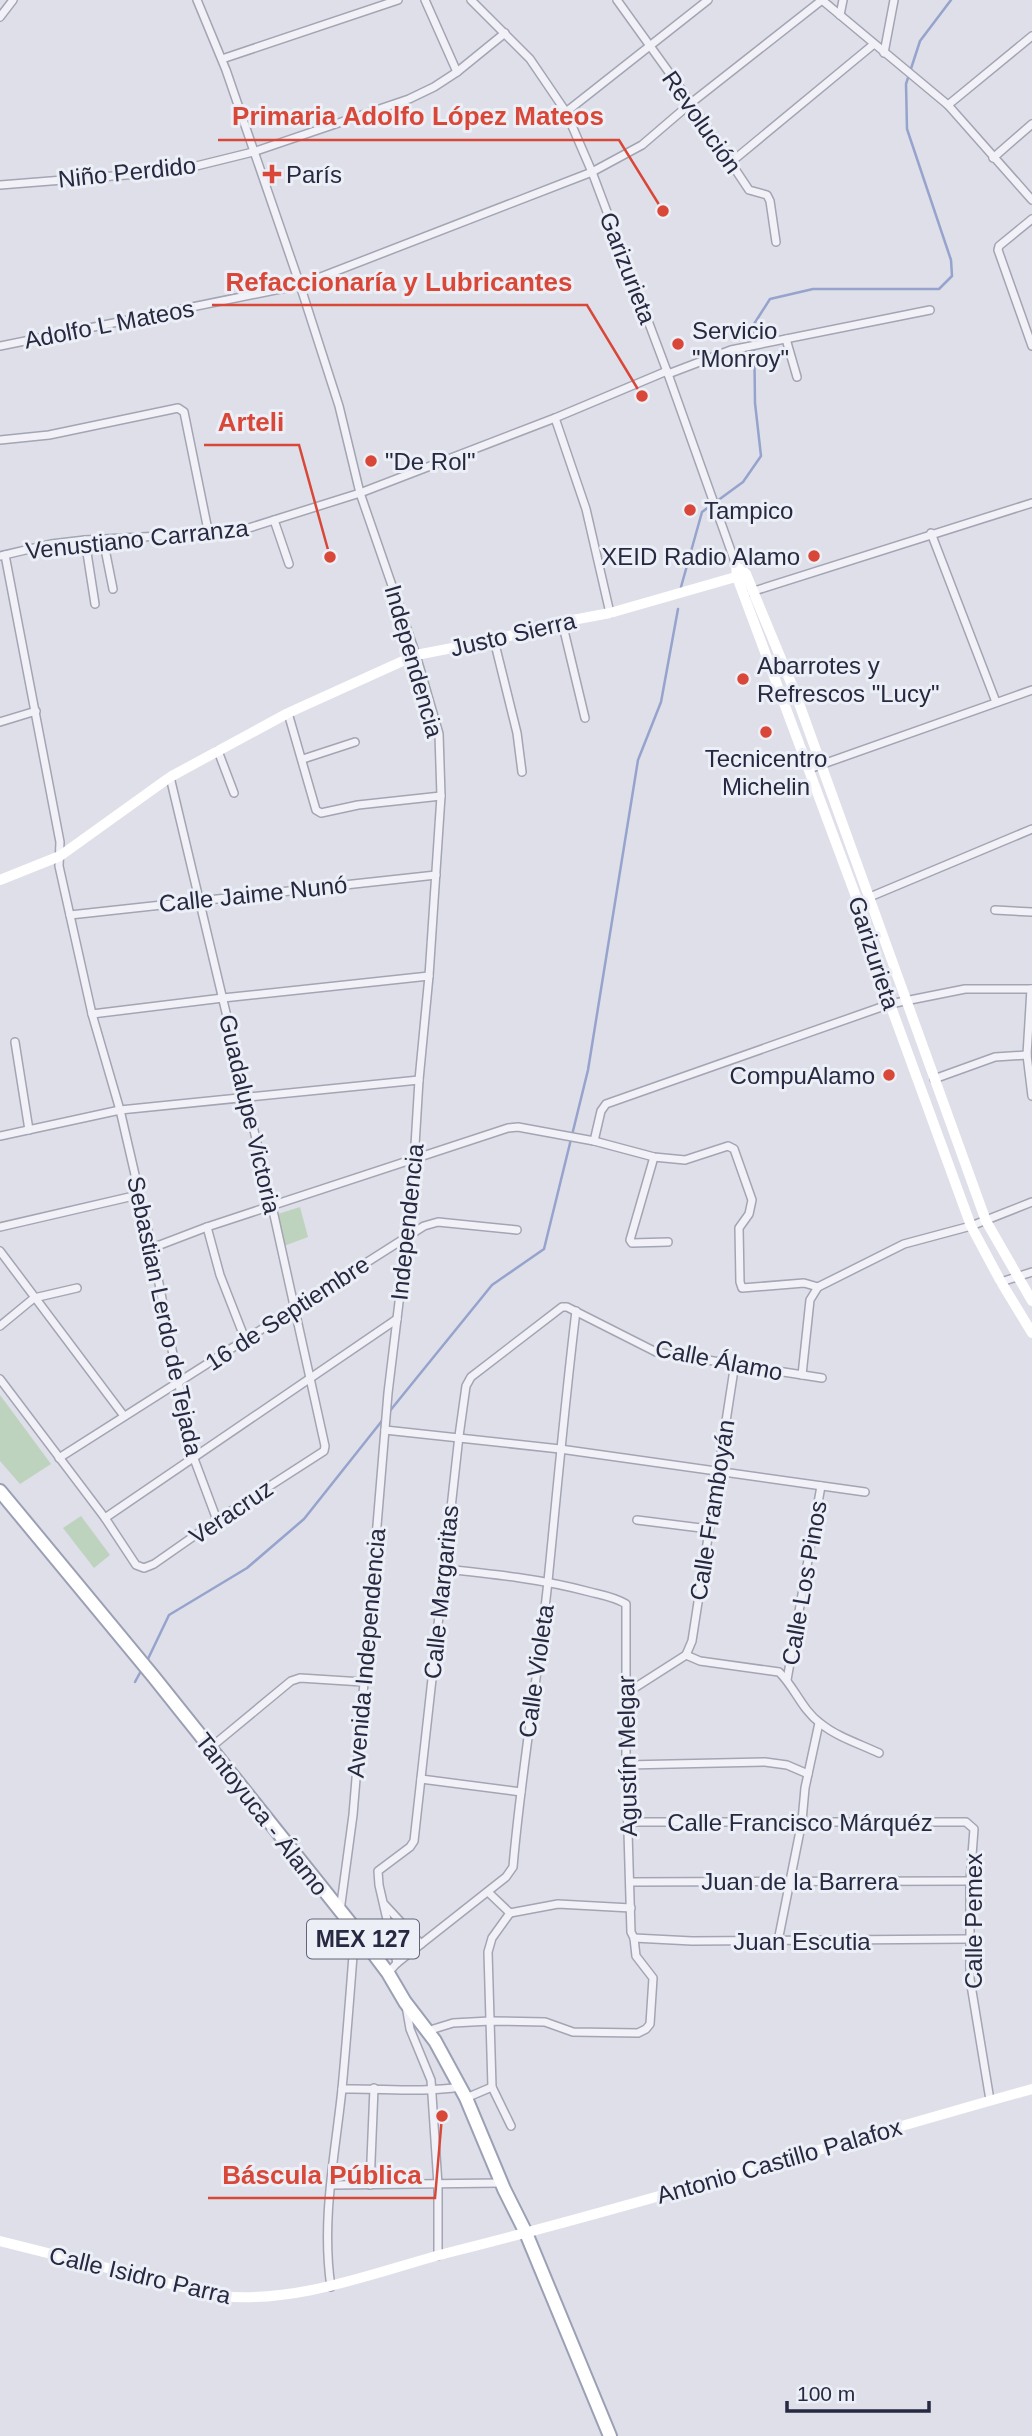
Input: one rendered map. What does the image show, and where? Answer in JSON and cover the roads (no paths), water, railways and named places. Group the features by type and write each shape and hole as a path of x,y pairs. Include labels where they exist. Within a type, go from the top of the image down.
{"main road":[{"name":"Garizurieta","path":"736,565 869,897 986,1221 1032,1301"},
{"name":"Justo Sierra","path":"0,880 60,856 170,777 288,713 416,655 610,613 741,575"},
{"name":"Garizurieta","path":"815,767 890,1004 971,1226 1032,1333"},
{"name":"Tantoyuca - Álamo","path":"0,1491 153,1676 340,1912 393,1968 405,2002 427,2031 463,2093 501,2183 526,2233"},
{"name":"Antonio Castillo Palafox","path":"526,2233 1032,2089"},
{"name":"Calle Isidro Parra","path":"0,2241 219,2296 247,2299 331,2287 526,2233"},
{"name":"MEX 127","path":"526,2233 610,2436"}],"street":[{"path":"0,17 13,0"},
{"name":"Independencia","path":"197,0 222,59 300,285 339,406 360,493 416,655 439,734 441,796 429,976 408,1235 388,1393"},
{"path":"222,59 398,0"},
{"path":"425,0 457,72"},
{"name":"Garizurieta","path":"471,0 530,59 566,112 592,172 668,373 736,565"},
{"name":"Revolución","path":"617,0 749,190 767,195 776,242"},
{"path":"566,112 708,0"},
{"path":"822,0 948,105 1032,200"},
{"name":"Adolfo L Mateos","path":"0,346 300,285 592,172 642,145 822,0"},
{"path":"840,15 843,0"},
{"path":"884,53 894,0"},
{"name":"Niño Perdido","path":"0,185 176,171 253,152 409,99 457,72 505,33"},
{"path":"948,105 1032,36"},
{"path":"730,163 874,44"},
{"path":"993,158 1032,124"},
{"path":"1032,219 999,246 998,250 1032,346"},
{"name":"Venustiano Carranza","path":"3,555 51,544 85,540 236,532 360,493 731,350 930,310"},
{"path":"786,339 797,377"},
{"path":"0,440 49,435 178,408 184,412 209,535"},
{"path":"555,418 586,509 610,613"},
{"path":"748,593 1032,503"},
{"path":"274,520 289,564"},
{"path":"931,533 996,702"},
{"path":"103,539 113,589"},
{"path":"85,540 95,604"},
{"path":"3,555 61,842 60,856"},
{"path":"562,622 585,718"},
{"path":"494,640 517,733 522,772"},
{"path":"815,767 1032,690"},
{"path":"0,722 36,711"},
{"path":"288,713 316,810 321,813 358,805 441,796"},
{"path":"303,759 355,743"},
{"path":"218,751 234,793"},
{"name":"Guadalupe Victoria","path":"170,777 272,1206 324,1451"},
{"path":"858,902 1032,829"},
{"name":"Sebastian Lerdo de Tejada","path":"60,856 59,866 92,1014 120,1110 152,1248 193,1456 217,1520"},
{"name":"Calle Jaime Nunó","path":"70,915 200,899 436,876"},
{"path":"995,910 1032,912"},
{"path":"92,1014 429,976"},
{"path":"589,1141 606,1104 890,1004 965,989 1031,989 1027,1055 1032,1096"},
{"path":"15,1042 29,1130"},
{"path":"934,1079 995,1056 1027,1055"},
{"path":"0,1136 120,1110 419,1080"},
{"path":"152,1248 207,1227 508,1128 518,1127 654,1157 685,1160 729,1146 734,1149 751,1200 749,1214 739,1228 742,1288 804,1283 818,1287"},
{"path":"654,1157 630,1240 632,1243 668,1242"},
{"path":"0,1227 138,1195"},
{"path":"802,1375 810,1300 818,1287 904,1244 971,1226 1032,1202"},
{"name":"16 de Septiembre","path":"60,1458 424,1226 438,1222 517,1230"},
{"path":"207,1227 220,1275 245,1339"},
{"path":"0,1251 124,1416"},
{"path":"1001,1282 1032,1272"},
{"path":"0,1326 34,1298 77,1288"},
{"name":"Calle Álamo","path":"562,1307 576,1311 656,1352 822,1378"},
{"name":"Calle Margaritas","path":"393,1968 379,1871 414,1841 459,1436 467,1386 471,1377 562,1307"},
{"name":"Calle Violeta","path":"393,1968 506,1877 513,1867 548,1583 576,1311"},
{"path":"0,1378 105,1518 397,1319"},
{"name":"Calle Framboyán","path":"686,1655 692,1641 735,1363"},
{"name":"Avenida Independencia","path":"340,1912 353,1815 388,1393"},
{"path":"386,1427 560,1448 865,1492"},
{"name":"Veracruz","path":"105,1518 136,1565 144,1568 324,1451"},
{"name":"Calle Los Pinos","path":"787,1680 821,1486"},
{"path":"637,1520 709,1529"},
{"path":"444,1569 548,1583"},
{"name":"Agustín Melgar","path":"490,2021 545,2022 573,2032 638,2034 650,2024 653,1978 636,1956 631,1932 626,1765 626,1604 577,1588 548,1583"},
{"path":"625,1694 686,1655 700,1661 769,1669 779,1672 787,1680 790,1688 819,1723 879,1753"},
{"path":"210,1748 291,1681 300,1678 363,1682"},
{"path":"779,1941 819,1723"},
{"path":"626,1765 765,1762 787,1765 808,1774"},
{"path":"421,1779 521,1792"},
{"name":"Calle Francisco Márquéz","path":"628,1822 966,1822 970,1825"},
{"name":"Calle Pemex","path":"970,1825 974,1829 970,1881 970,1979 990,2100"},
{"name":"Juan de la Barrera","path":"631,1882 970,1881"},
{"path":"488,1892 510,1913"},
{"path":"511,2126 492,2087 488,1952 492,1938 510,1913 558,1904 631,1908"},
{"path":"385,1905 421,1944"},
{"path":"331,2287 326,2235 342,2089 355,1929"},
{"name":"Juan Escutia","path":"634,1938 692,1941 970,1939"},
{"path":"405,2002 410,2029 431,2080 438,2185 438,2256"},
{"path":"427,2031 453,2023 490,2021"},
{"path":"342,2089 463,2093 492,2087"},
{"path":"370,2185 374,2088"},
{"path":"331,2185 501,2183"}],"waterway":[{"path":"681,587 702,512 743,482 761,456 755,403 754,324 770,299 813,289 939,289 952,276 951,260 907,129 906,84 920,41 951,0"},
{"path":"389,1412 492,1285 544,1249 588,1070 638,760 661,702 678,609"},
{"path":"147,1661 169,1615 247,1568 304,1519 385,1417"},
{"path":"135,1682 142,1669"}],"place":[{"name":"París","path":"272,174"},
{"name":"Primaria Adolfo López Mateos","path":"663,211"},
{"name":"Servicio \"Monroy\"","path":"678,344"},
{"name":"Refaccionaría y Lubricantes","path":"642,396"},
{"name":"\"De Rol\"","path":"371,461"},
{"name":"Tampico","path":"690,510"},
{"name":"XEID Radio Alamo","path":"814,556"},
{"name":"Arteli","path":"330,557"},
{"name":"Abarrotes y Refrescos \"Lucy\"","path":"743,679"},
{"name":"Tecnicentro Michelin","path":"766,732"},
{"name":"CompuAlamo","path":"889,1075"},
{"name":"Báscula Pública","path":"442,2116"}]}
